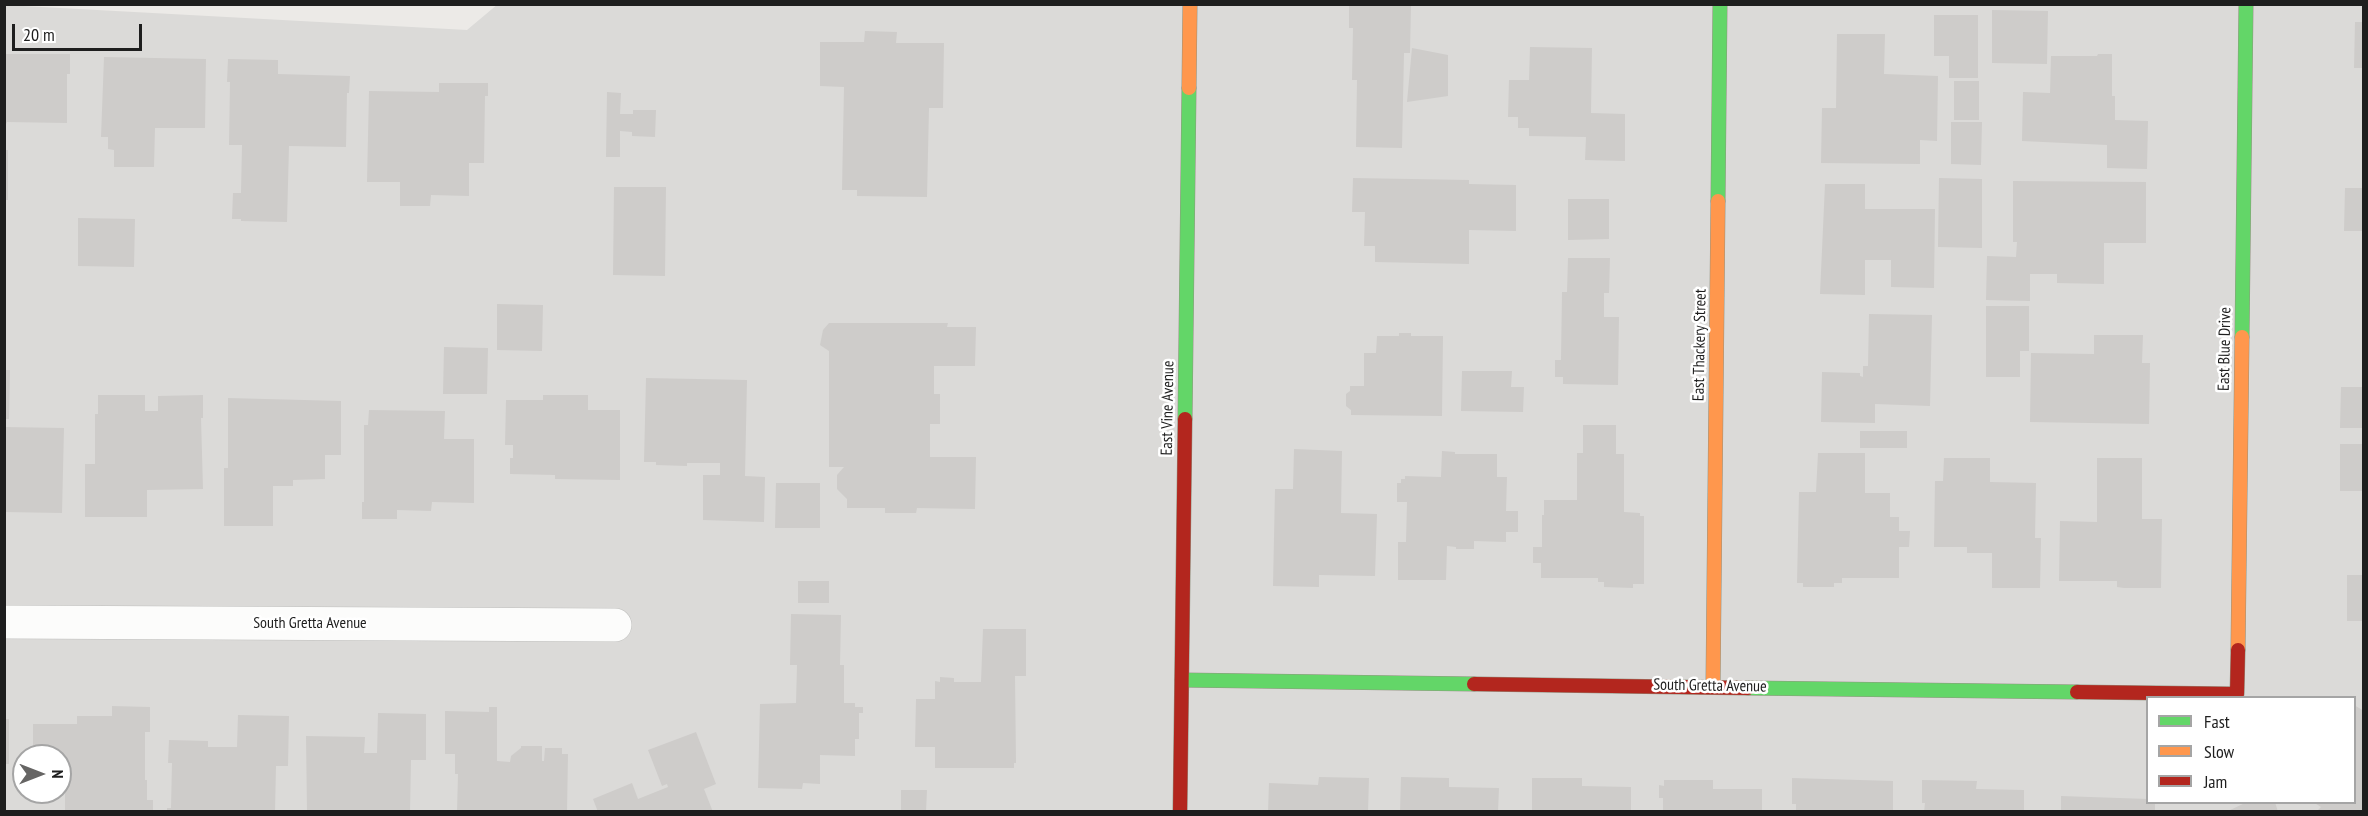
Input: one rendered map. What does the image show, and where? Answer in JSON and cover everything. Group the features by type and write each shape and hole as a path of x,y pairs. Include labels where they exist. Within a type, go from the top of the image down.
{"street":[{"name":"East Vine Avenue","path":"1180,812 1190,4"},
{"name":"East Thackery Street","path":"1713,686 1720,4"},
{"name":"East Blue Drive","path":"2237,694 2246,4"},
{"name":"South Gretta Avenue","path":"4,622 615,625"},
{"name":"South Gretta Avenue","path":"1182,680 2237,694"}],"shaded area":[{"path":"498,4 2363,5 2363,811 5,812 5,5 467,30"}],"building":[{"path":"1349,4 1411,4 1410,53 1404,53 1402,148 1356,147 1357,80 1352,80 1353,28 1349,28"},
{"path":"1992,10 2048,11 2047,64 1992,63"},
{"path":"1934,15 1978,15 1978,78 1949,78 1949,56 1934,56"},
{"path":"2355,22 2364,22 2364,68 2354,68"},
{"path":"865,31 897,32 896,43 944,43 943,108 929,108 927,197 857,196 857,190 842,190 844,87 820,86 820,42 864,42"},
{"path":"1837,34 1885,34 1884,74 1938,76 1937,141 1920,140 1920,164 1821,163 1822,108 1836,108"},
{"path":"1530,47 1592,48 1591,113 1625,114 1625,161 1585,160 1586,137 1529,136 1529,128 1518,128 1518,117 1508,117 1509,80 1529,80"},
{"path":"1412,48 1448,55 1448,96 1407,102"},
{"path":"4,54 70,54 70,74 67,74 67,123 7,122 4,128"},
{"path":"2098,54 2112,54 2112,96 2115,96 2115,120 2148,121 2147,169 2107,168 2107,145 2022,141 2023,92 2050,93 2051,56 2097,56"},
{"path":"104,57 206,59 205,128 155,128 154,167 114,167 114,150 108,149 108,137 101,137"},
{"path":"228,59 278,60 278,74 350,76 349,93 347,93 346,147 289,146 287,222 232,219 233,193 241,193 242,145 229,145"},
{"path":"1954,81 1979,81 1979,120 1954,120"},
{"path":"439,83 488,83 488,96 485,96 484,163 469,163 469,196 431,195 430,206 400,206 400,182 367,182 369,91 439,92"},
{"path":"607,92 621,93 620,114 633,114 633,110 656,110 655,137 632,136 632,132 620,131 620,157 606,157"},
{"path":"1951,122 1982,122 1981,165 1951,164"},
{"path":"4,150 8,150 8,200 4,200"},
{"path":"1353,178 1469,180 1469,184 1516,185 1516,231 1469,230 1469,264 1375,262 1375,246 1364,246 1365,212 1352,212"},
{"path":"1939,178 1982,179 1982,248 1938,247"},
{"path":"2013,181 2146,182 2146,243 2104,243 2104,284 2057,283 2057,274 2030,274 2030,301 1986,300 1987,256 2016,257 2017,242 2013,242"},
{"path":"1825,184 1865,184 1865,209 1935,209 1934,288 1891,287 1891,260 1865,260 1865,295 1820,294"},
{"path":"614,187 666,187 665,276 613,275"},
{"path":"2345,188 2364,188 2364,231 2344,231"},
{"path":"1568,199 1609,199 1609,239 1568,240"},
{"path":"78,218 135,219 134,267 78,266"},
{"path":"1568,258 1610,258 1609,293 1604,293 1604,317 1619,317 1618,385 1563,384 1563,377 1555,377 1555,360 1561,360 1562,292 1567,292"},
{"path":"497,304 543,305 542,351 497,350"},
{"path":"1986,306 2029,306 2029,351 2020,351 2020,377 1986,377"},
{"path":"1869,314 1932,315 1930,406 1875,404 1875,423 1821,422 1822,372 1860,373 1863,377 1863,366 1868,366"},
{"path":"829,323 948,323 947,327 976,327 975,366 934,366 934,394 940,394 940,424 930,424 930,457 976,457 975,509 917,508 916,513 885,513 885,508 847,508 847,499 837,489 837,475 844,467 829,467 829,351 820,345 823,330"},
{"path":"1399,333 1411,333 1411,336 1443,336 1442,416 1351,415 1351,410 1346,406 1346,394 1350,391 1350,386 1364,386 1364,353 1376,353 1377,336 1399,336"},
{"path":"2094,335 2143,335 2142,363 2150,363 2149,424 2030,422 2031,353 2094,354"},
{"path":"444,347 488,348 487,394 443,394"},
{"path":"4,370 10,370 9,419 4,419"},
{"path":"1462,371 1512,371 1511,387 1524,387 1523,412 1461,411"},
{"path":"646,378 747,380 745,476 765,477 764,522 703,520 703,475 720,475 720,463 687,463 687,466 656,465 656,462 644,462"},
{"path":"2341,387 2364,387 2364,428 2340,428"},
{"path":"98,395 145,395 145,411 158,411 158,396 203,395 203,418 201,418 203,489 147,490 147,517 85,517 85,464 95,464 95,414 98,414"},
{"path":"543,395 588,395 588,410 620,410 620,480 555,479 555,475 510,474 513,445 505,445 506,400 543,400"},
{"path":"228,398 341,401 341,455 325,455 325,479 293,480 293,486 273,486 273,526 224,526 224,468 228,468"},
{"path":"369,410 445,411 444,439 474,439 474,503 432,502 431,511 397,510 397,519 362,519 364,425 368,425"},
{"path":"1583,425 1616,425 1616,454 1624,454 1624,512 1640,513 1640,516 1644,516 1644,584 1633,584 1633,588 1604,587 1604,582 1598,582 1598,578 1541,578 1541,563 1533,563 1533,547 1542,547 1544,500 1577,500 1577,453 1583,453"},
{"path":"4,427 64,428 62,513 4,512"},
{"path":"1860,431 1907,431 1907,448 1860,448"},
{"path":"2340,444 2364,444 2364,491 2340,491"},
{"path":"1294,449 1342,451 1341,513 1377,514 1375,576 1319,575 1319,587 1273,586 1275,489 1293,489"},
{"path":"1442,451 1455,452 1455,454 1497,454 1497,477 1507,477 1506,511 1518,511 1518,532 1506,532 1506,542 1474,541 1474,549 1456,549 1456,547 1447,546 1446,580 1398,580 1398,542 1406,542 1407,502 1397,502 1397,483 1401,483 1401,479 1405,479 1405,476 1441,477"},
{"path":"1818,453 1865,453 1865,493 1890,493 1890,517 1899,517 1899,531 1910,531 1909,547 1899,547 1899,578 1842,578 1842,583 1834,583 1834,587 1803,587 1803,583 1797,583 1799,492 1816,492"},
{"path":"1944,458 1990,458 1990,482 2036,483 2035,538 2041,538 2040,588 1992,588 1992,553 1967,553 1967,547 1934,547 1935,481 1943,481"},
{"path":"2097,458 2142,458 2142,519 2162,519 2161,588 2117,587 2117,581 2059,581 2060,521 2097,522"},
{"path":"776,483 820,483 820,528 775,528"},
{"path":"2347,575 2364,575 2364,621 2347,621"},
{"path":"798,581 829,581 829,603 798,603"},
{"path":"791,614 841,615 840,665 844,665 844,703 855,703 855,707 863,707 863,713 859,713 859,739 855,739 855,756 820,755 820,784 803,783 802,789 758,788 760,704 796,703 797,665 790,665"},
{"path":"983,629 1026,629 1026,676 1015,676 1016,763 1014,763 1014,768 935,768 935,747 915,747 916,699 935,699 935,681 940,682 940,677 954,678 954,682 981,682"},
{"path":"112,706 150,707 150,732 145,732 145,780 147,780 147,800 153,800 153,812 65,812 65,804 72,804 72,744 33,744 33,724 77,724 77,716 112,716"},
{"path":"2356,706 2364,711 2364,812 2320,812 2318,810 2321,807 2316,804 2356,804"},
{"path":"489,707 497,707 497,761 510,762 511,756 521,746 542,746 542,761 544,761 545,748 562,748 562,754 568,754 567,812 457,812 458,774 455,774 455,754 445,754 445,711 489,712"},
{"path":"378,713 426,714 426,760 411,760 410,812 307,812 306,736 365,737 364,753 377,753"},
{"path":"238,715 289,716 288,766 276,766 275,812 167,812 167,808 171,808 172,763 168,763 169,740 208,741 208,747 237,747"},
{"path":"4,719 9,719 9,764 4,764"},
{"path":"696,732 716,784 704,789 713,812 598,812 593,799 632,783 638,799 668,787 667,784 662,786 648,750"},
{"path":"1319,777 1369,778 1368,812 1268,812 1269,783 1318,785"},
{"path":"1401,777 1449,778 1449,787 1499,788 1498,812 1400,812"},
{"path":"1532,778 1582,778 1582,786 1631,787 1631,812 1532,812"},
{"path":"1792,778 1893,781 1893,812 1796,812 1796,804 1792,804"},
{"path":"1664,780 1713,780 1713,789 1762,789 1762,812 1663,812 1663,798 1659,798 1659,785 1664,786"},
{"path":"1922,780 1977,781 1976,789 2024,790 2024,812 1924,812"},
{"path":"901,790 927,790 926,812 901,812"},
{"path":"2061,796 2146,799 2146,804 2155,804 2155,812 2061,812"},
{"path":"2243,804 2276,804 2278,812 2226,812"}],"traffic: fast":[{"path":"1718,201 1720,4"},
{"path":"2242,337 2246,4"},
{"path":"1185,419 1189,88"},
{"path":"1182,680 1474,684"},
{"path":"1748,688 2077,692"}],"traffic: slow":[{"path":"1189,88 1190,4"},
{"path":"1713,686 1718,201"},
{"path":"2238,650 2242,337"}],"traffic: jam":[{"path":"1180,812 1185,419"},
{"path":"2077,692 2237,694 2238,650"},
{"path":"1474,684 1748,688"}]}
